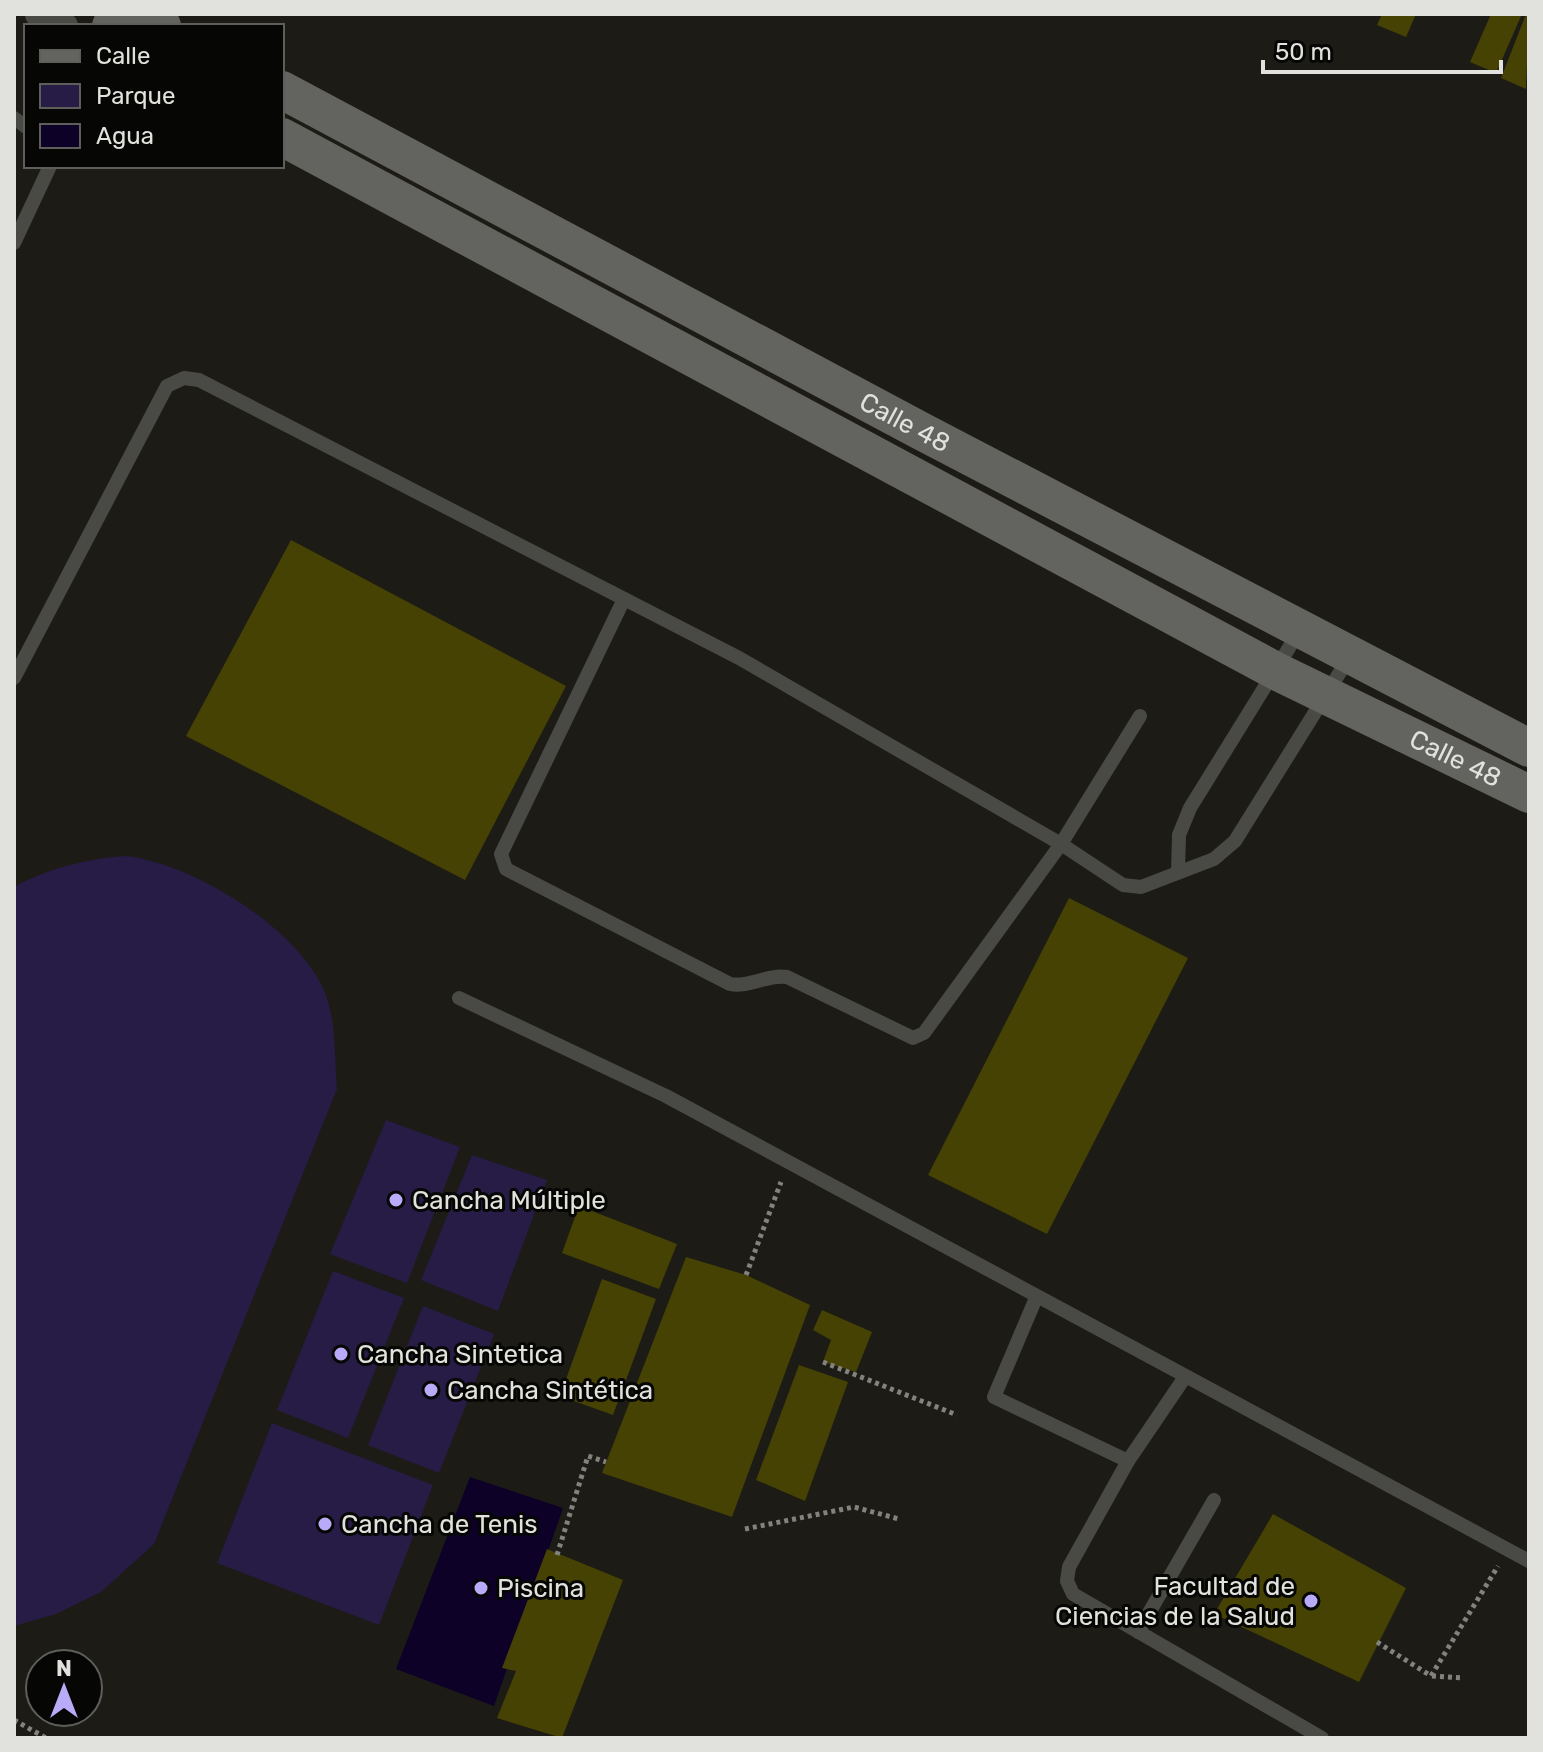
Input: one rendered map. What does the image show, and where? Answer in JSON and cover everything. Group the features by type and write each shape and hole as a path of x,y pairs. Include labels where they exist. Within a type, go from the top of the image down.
{"main road":[{"name":"Calle 48","path":"284,91 1529,748"},
{"name":"Calle 48","path":"284,138 1276,671 1529,794"}],"street":[{"path":"39,14 60,24"}],"lane":[{"path":"14,243 49,168"},
{"path":"14,678 167,386 184,378 199,380 739,658 1061,844 1123,885 1141,887 1214,859 1235,841 1350,655"},
{"path":"624,599 501,854 506,869 730,984 739,986 776,975 787,977 913,1038 924,1033 1061,844 1140,716"},
{"path":"1178,872 1179,835 1190,808 1301,629"},
{"path":"459,998 666,1096 1529,1561"},
{"path":"1036,1298 994,1397 1128,1461"},
{"path":"1185,1377 1128,1461 1069,1567 1067,1581 1073,1594 1322,1738"},
{"path":"1138,1632 1214,1500"}],"path":[{"path":"746,1275 789,1163"},
{"path":"823,1362 957,1415"},
{"path":"557,1555 588,1456 606,1462"},
{"path":"745,1529 854,1507 899,1519"},
{"path":"1431,1676 1509,1548"},
{"path":"1377,1642 1431,1676 1463,1678"},
{"path":"14,1720 46,1738"}],"green space":[{"path":"126,856 152,861 209,884 238,901 288,941 307,963 327,998 333,1023 337,1089 154,1544 101,1592 56,1614 14,1626 14,887 68,866"},
{"name":"Cancha Múltiple","path":"386,1120 460,1147 407,1283 330,1254"},
{"name":"Cancha Múltiple","path":"472,1155 547,1180 498,1311 421,1280"},
{"name":"Cancha Sintetica","path":"333,1271 404,1298 348,1438 277,1410"},
{"name":"Cancha Sintética","path":"423,1306 494,1334 439,1473 368,1445"},
{"name":"Cancha de Tenis","path":"272,1423 433,1485 379,1625 217,1563"}],"water":[{"name":"Piscina","path":"470,1477 563,1508 494,1706 396,1669"}],"building":[{"path":"1382,14 1416,14 1406,37 1377,25"},
{"path":"1491,14 1522,14 1496,73 1470,62"},
{"path":"1526,14 1529,14 1526,89 1501,78"},
{"path":"291,540 566,686 465,880 186,736"},
{"path":"1069,898 1188,958 1047,1234 928,1175"},
{"path":"579,1206 677,1244 659,1289 562,1253"},
{"path":"686,1257 746,1275 810,1305 732,1517 602,1473"},
{"path":"602,1279 656,1299 613,1415 560,1396"},
{"path":"822,1310 872,1332 856,1372 823,1362 831,1340 813,1330"},
{"path":"799,1365 848,1382 805,1501 756,1480"},
{"name":"Facultad de Ciencias de la Salud","path":"1273,1514 1406,1588 1359,1682 1214,1614"},
{"path":"547,1549 623,1580 562,1738 497,1718 516,1671 502,1668"}],"place":[{"name":"Cancha Múltiple","path":"396,1200"},
{"name":"Cancha Sintetica","path":"341,1354"},
{"name":"Cancha Sintética","path":"431,1390"},
{"name":"Cancha de Tenis","path":"325,1524"},
{"name":"Piscina","path":"481,1588"},
{"name":"Facultad de Ciencias de la Salud","path":"1311,1601"}]}
